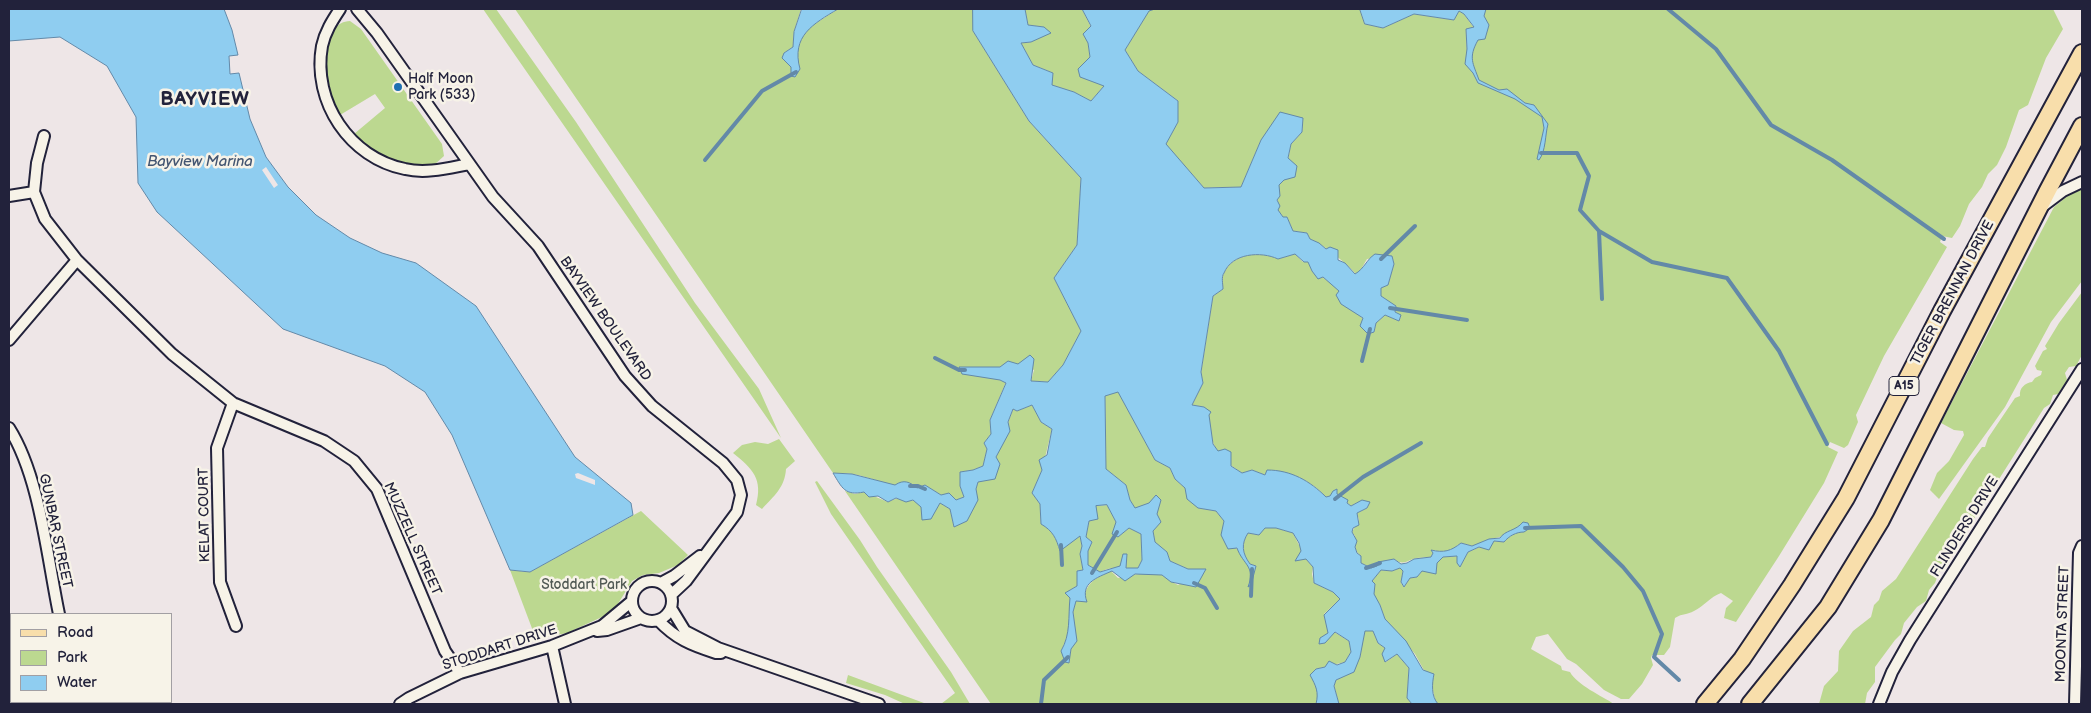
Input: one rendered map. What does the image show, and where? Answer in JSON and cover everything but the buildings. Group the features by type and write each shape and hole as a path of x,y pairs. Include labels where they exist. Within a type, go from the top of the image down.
{"main road":[{"name":"TIGER BRENNAN DRIVE","path":"1704,704 1742,659 1792,585 1846,498 1942,311 2082,53"},
{"path":"1750,704 1828,607 1881,520 2082,126"}],"street":[{"path":"340,9 325,36 321,66 327,102 343,130 367,153 407,170 432,171 469,164"},
{"name":"BAYVIEW BOULEVARD","path":"357,9 377,33 493,197 538,246 611,356 638,391 658,411 734,474 740,488 739,506 730,522 705,552 686,581 671,594"},
{"path":"9,196 34,192 37,164 44,136"},
{"path":"2037,211 2063,191 2082,182"},
{"name":"MUZZELL STREET","path":"34,192 45,219 77,260 172,354 233,403 324,441 354,461 377,489 445,652 460,673"},
{"path":"9,340 77,260"},
{"name":"FLINDERS DRIVE","path":"1879,704 1892,672 1910,640 2082,369"},
{"name":"KELAT COURT","path":"233,403 217,448 220,582 236,626"},
{"name":"GUNBAR STREET","path":"9,428 20,445 34,487 59,613"},
{"name":"MOONTA STREET","path":"2075,704 2079,553 2082,546"},
{"name":"BAYVIEW BOULEVARD","path":"661,583 674,576 705,552"},
{"path":"671,608 664,617 658,620 650,621 641,618 636,614 632,601 633,593 645,582 661,583 671,594 671,608 685,631 718,648 879,704"},
{"name":"STODDART DRIVE","path":"400,704 460,673 552,646 602,626 632,601"},
{"name":"STODDART DRIVE","path":"583,633 607,630 641,618"},
{"path":"658,620 671,634 683,641 716,653 734,653"},
{"path":"552,646 565,704"}],"green space":[{"path":"483,9 496,9 576,122 695,303 759,389 781,438"},
{"path":"515,9 801,9 794,32 793,47 784,53 789,64 800,69 796,57 801,38 810,27 838,9 973,9 973,31 1029,121 1081,178 1077,245 1054,278 1081,331 1063,365 1048,382 1031,381 1034,370 1018,364 1000,367 960,367 1006,382 990,420 991,434 984,443 987,449 983,466 960,472 960,486 964,497 956,500 941,495 925,485 907,488 847,473 833,473"},
{"path":"1025,9 1082,9 1091,27 1088,43 1090,58 1079,69 1104,86 1091,101 1074,92 1051,85 1053,73 1033,65 1021,43 1031,42 1043,27 1028,25"},
{"path":"1360,9 1365,24 1383,28 1414,14 1454,20 1459,11 1464,14 1474,28 1466,29 1467,49 1486,9 2053,9 2063,29 2046,58 2028,105 2019,110 2006,147 1997,165 1988,174 1982,187 1969,204 1960,226 1952,238 1942,236 1940,242 1947,247 1884,356 1856,415 1858,422 1848,445 1844,448 1830,442 1828,447 1838,452 1824,483 1736,622 1724,618 1726,608 1733,601 1721,593 1694,611 1675,618 1670,647 1664,655 1652,655 1653,665 1642,684 1629,699 1621,699 1604,690 1576,664 1567,659 1548,634 1536,637 1531,649 1561,666 1562,670 1570,672 1584,686 1614,704 1438,704 1435,701 1432,685 1415,654 1385,619 1380,605 1373,594 1375,584 1372,581 1381,570 1392,571 1400,568 1403,571 1401,583 1404,587 1410,578 1417,577 1422,571 1426,571 1443,557 1457,556 1460,567 1468,552 1494,541 1504,542 1518,532 1523,522 1511,533 1474,546 1461,543 1448,551 1432,550 1431,557 1415,558 1404,562 1394,559 1385,561 1372,568 1361,563 1361,556 1356,550 1355,536 1352,532 1359,520 1357,513 1367,508 1369,502 1356,503 1351,506 1337,494 1337,490 1331,496 1326,497 1308,482 1273,470 1265,475 1252,470 1242,473 1219,453 1214,445 1204,407 1192,405 1203,383 1201,373 1213,296 1223,289 1223,275 1228,266 1234,261 1248,256 1264,255 1278,259 1295,254 1303,262 1308,261 1312,271 1333,284 1374,332 1376,323 1385,315 1399,321 1401,316 1395,312 1396,307 1381,296 1381,288 1388,284 1394,264 1392,256 1367,259 1356,274 1334,254 1310,239 1307,233 1293,231 1287,217 1283,217 1277,210 1279,185 1284,180 1291,144 1302,132 1303,118 1261,140 1241,187 1204,188 1165,144 1178,122 1178,101 1138,71 1125,50 1149,10"},
{"path":"350,21 361,29 442,144 444,156 434,165 412,166 401,163 380,154 354,134 385,108 375,94 340,115 329,85 327,67 328,46 330,37 335,29 341,23"},
{"path":"2082,188 2082,281 2051,322 2005,407 1939,499 1930,490 1937,473 1949,461 1964,435 1963,431 1954,430 1941,423 2054,207 2070,194"},
{"path":"2082,292 2082,355 2076,366 2069,367 2065,373 2067,380 2058,394 2053,395 2050,404 2044,408 1970,525 1956,537 1947,566 1939,572 1935,583 1929,590 1926,601 1917,607 1904,623 1901,634 1875,667 1875,682 1867,693 1865,704 1819,704 1824,686 1838,671 1839,651 1853,631 1871,617 1874,605 1879,600 1882,591 1896,579 1973,459 1982,447 1985,447 1988,438 2015,398 2020,396 2022,388 2041,375 2042,371 2037,370 2035,366 2043,351 2047,349 2045,346 2059,323"},
{"path":"1118,391 1155,460 1170,468 1175,479 1185,488 1198,508 1216,511 1224,521 1222,535 1238,550 1247,562 1250,569 1250,582 1253,580 1253,572 1256,566 1250,564 1245,556 1243,545 1246,537 1248,533 1258,535 1264,528 1276,528 1293,533 1306,559 1313,567 1314,583 1333,592 1340,599 1324,614 1334,632 1349,641 1351,652 1345,662 1316,669 1319,695 1316,704 991,704 845,491 855,494 864,492 888,502 900,498 911,500 934,511 940,503 950,509 954,527 976,489 978,482 996,457 1013,409 1017,411 1032,405 1041,422 1052,429 1042,470 1032,493 1040,504 1041,524 1054,535 1060,551 1080,535 1082,546 1080,554 1083,570 1077,571 1077,586 1070,590 1069,629 1061,651 1069,663 1074,625 1073,612 1076,600 1081,601 1089,585 1095,579 1111,571 1118,578 1152,573 1162,575 1178,585 1206,569 1188,569 1170,561 1167,552 1155,543 1153,531 1160,522 1149,503 1135,509 1130,500 1126,485 1106,469 1105,396"},
{"path":"779,439 795,461 786,469 784,481 778,491 762,509 756,505 758,488 755,475 733,453 742,445 755,442 768,444"},
{"path":"817,481 951,672 970,704 941,704 955,693 831,514 815,482"},
{"path":"1107,505 1116,522 1118,537 1129,528 1141,534 1142,560 1138,568 1114,568 1100,572 1088,565 1088,551 1092,542 1086,537 1089,521 1095,506"},
{"name":"Stoddart Park","path":"641,511 688,555 678,565 659,573 643,575 632,581 613,612 567,633 536,639 510,570 530,572"},
{"path":"1364,631 1373,631 1378,643 1385,648 1386,662 1397,654 1409,668 1407,698 1412,704 1339,704 1334,686 1336,680 1352,672 1360,657"},
{"path":"848,675 926,704 905,704 885,695 846,683"}],"water":[{"name":"Bayview Marina","path":"9,9 224,9 232,30 238,55 229,56 230,74 239,73 250,119 266,157 288,187 316,215 350,238 382,253 416,263 476,306 575,457 631,503 633,515 530,572 510,570 452,435 425,392 385,366 283,329 157,212 138,183 136,117 107,66 60,37 9,41"},
{"path":"802,9 838,9 820,20 801,39 798,58 800,69 795,77 791,76 791,67 782,58 784,53 793,47 794,32"},
{"path":"973,9 1025,9 1028,25 1044,27 1051,33 1031,42 1021,43 1033,65 1053,73 1052,85 1074,92 1091,101 1104,86 1080,77 1078,69 1090,57 1088,43 1083,34 1091,26 1082,9 1155,9 1149,11 1125,50 1138,71 1178,101 1178,122 1166,144 1204,188 1241,187 1261,140 1280,112 1303,118 1302,132 1291,144 1288,158 1297,166 1295,177 1284,180 1279,185 1280,196 1277,200 1280,206 1278,210 1283,217 1287,217 1293,231 1307,233 1310,239 1326,249 1330,247 1338,250 1338,260 1345,263 1355,274 1375,254 1392,256 1394,264 1388,285 1381,288 1381,296 1396,306 1395,312 1401,315 1399,321 1385,315 1376,323 1374,332 1368,334 1360,326 1363,318 1341,304 1336,295 1339,291 1323,277 1318,279 1308,262 1304,262 1295,254 1278,259 1264,255 1240,258 1228,266 1223,275 1223,289 1213,296 1201,372 1203,383 1192,405 1204,407 1211,412 1209,415 1213,444 1218,451 1225,449 1231,452 1231,466 1242,473 1252,470 1265,475 1267,470 1284,472 1307,481 1326,497 1330,496 1337,489 1337,494 1348,500 1347,503 1351,506 1362,500 1370,502 1367,508 1357,513 1359,525 1353,528 1352,532 1357,541 1355,547 1357,553 1361,556 1361,563 1371,568 1377,566 1378,562 1394,559 1401,564 1407,563 1414,559 1431,557 1433,553 1431,550 1447,551 1461,543 1472,546 1489,539 1500,538 1523,522 1528,523 1530,528 1513,535 1504,542 1494,541 1489,550 1479,547 1468,552 1460,567 1457,563 1457,556 1443,557 1437,563 1436,574 1422,571 1417,577 1410,578 1404,587 1401,582 1403,571 1400,568 1392,571 1381,570 1372,581 1375,584 1374,594 1385,619 1406,641 1423,670 1434,674 1433,694 1438,704 1412,704 1407,698 1409,668 1397,654 1385,662 1382,654 1385,648 1378,643 1373,631 1365,631 1360,657 1354,672 1336,680 1334,686 1339,704 1316,704 1316,689 1310,675 1316,669 1325,667 1329,661 1337,665 1345,662 1351,652 1349,641 1335,632 1325,643 1319,644 1320,638 1328,633 1324,615 1340,599 1333,592 1314,583 1313,567 1306,559 1295,561 1301,551 1293,533 1276,528 1265,528 1259,535 1248,533 1246,537 1243,545 1245,556 1250,564 1256,566 1251,585 1248,587 1250,570 1237,548 1228,549 1221,535 1224,521 1216,511 1198,508 1187,499 1185,488 1175,479 1170,468 1155,460 1118,392 1105,396 1106,469 1126,485 1130,500 1135,508 1149,503 1156,495 1161,500 1157,514 1161,522 1153,531 1155,542 1167,552 1170,561 1188,569 1206,569 1196,587 1171,582 1162,575 1135,574 1125,581 1112,571 1095,579 1086,590 1087,602 1076,601 1073,612 1077,641 1071,649 1069,663 1065,662 1061,651 1066,638 1070,598 1065,593 1077,586 1077,571 1083,570 1080,554 1082,546 1080,536 1060,551 1054,535 1041,524 1040,504 1032,493 1042,470 1039,460 1047,455 1052,429 1041,422 1032,405 1017,411 1013,409 1008,422 1010,431 996,457 1000,464 995,479 978,482 976,489 978,500 967,521 954,527 950,509 940,503 931,519 922,520 921,507 913,500 906,502 896,498 888,502 878,496 869,497 864,492 848,492 839,483 833,473 852,474 895,485 907,482 917,488 925,485 941,495 949,493 956,500 964,497 960,486 960,472 983,466 987,449 984,443 991,434 990,420 1006,383 1000,380 962,374 959,367 1000,367 1008,361 1018,364 1030,355 1034,359 1031,381 1048,382 1063,365 1081,331 1054,278 1077,245 1081,178 1029,121 973,31","holes":["1107,505 1116,522 1112,534 1118,537 1129,528 1141,534 1142,560 1138,568 1126,568 1127,554 1123,554 1120,566 1100,572 1088,565 1088,551 1092,542 1086,537 1089,521 1098,519 1096,506"]},
{"path":"1360,9 1486,9 1484,16 1489,25 1485,39 1478,40 1473,51 1472,56 1475,69 1479,80 1499,90 1507,89 1525,103 1534,105 1548,124 1544,148 1539,160 1537,159 1544,128 1542,117 1515,99 1478,83 1473,73 1465,64 1467,49 1466,29 1474,27 1464,14 1459,11 1454,20 1414,14 1383,28 1365,24"}],"pier":[{"path":"266,167 278,185 274,188 262,170"},
{"path":"578,473 595,480 595,485 576,478 575,474"}],"waterway":[{"path":"1668,9 1716,49 1771,125 1832,160 1944,239"},
{"path":"705,160 762,91 796,72"},
{"path":"1541,153 1577,153 1589,176 1580,210 1599,231 1652,262 1727,278 1779,351 1827,444"},
{"path":"1381,259 1415,226"},
{"path":"1599,231 1602,299"},
{"path":"1390,308 1467,320"},
{"path":"1362,361 1370,329"},
{"path":"935,358 959,370 965,370"},
{"path":"1335,499 1363,477 1421,443"},
{"path":"910,486 918,486 925,489"},
{"path":"1525,528 1581,526 1623,567 1643,591 1662,634 1654,657 1679,680"},
{"path":"1092,573 1117,532"},
{"path":"1061,545 1062,565"},
{"path":"1366,568 1380,563"},
{"path":"1251,596 1252,569"},
{"path":"1194,583 1205,588 1217,608"},
{"path":"1041,704 1044,680 1068,657"}],"place":[{"name":"Half Moon Park (533)","path":"398,87"}],"district":[{"name":"BAYVIEW","path":"205,100"}]}
